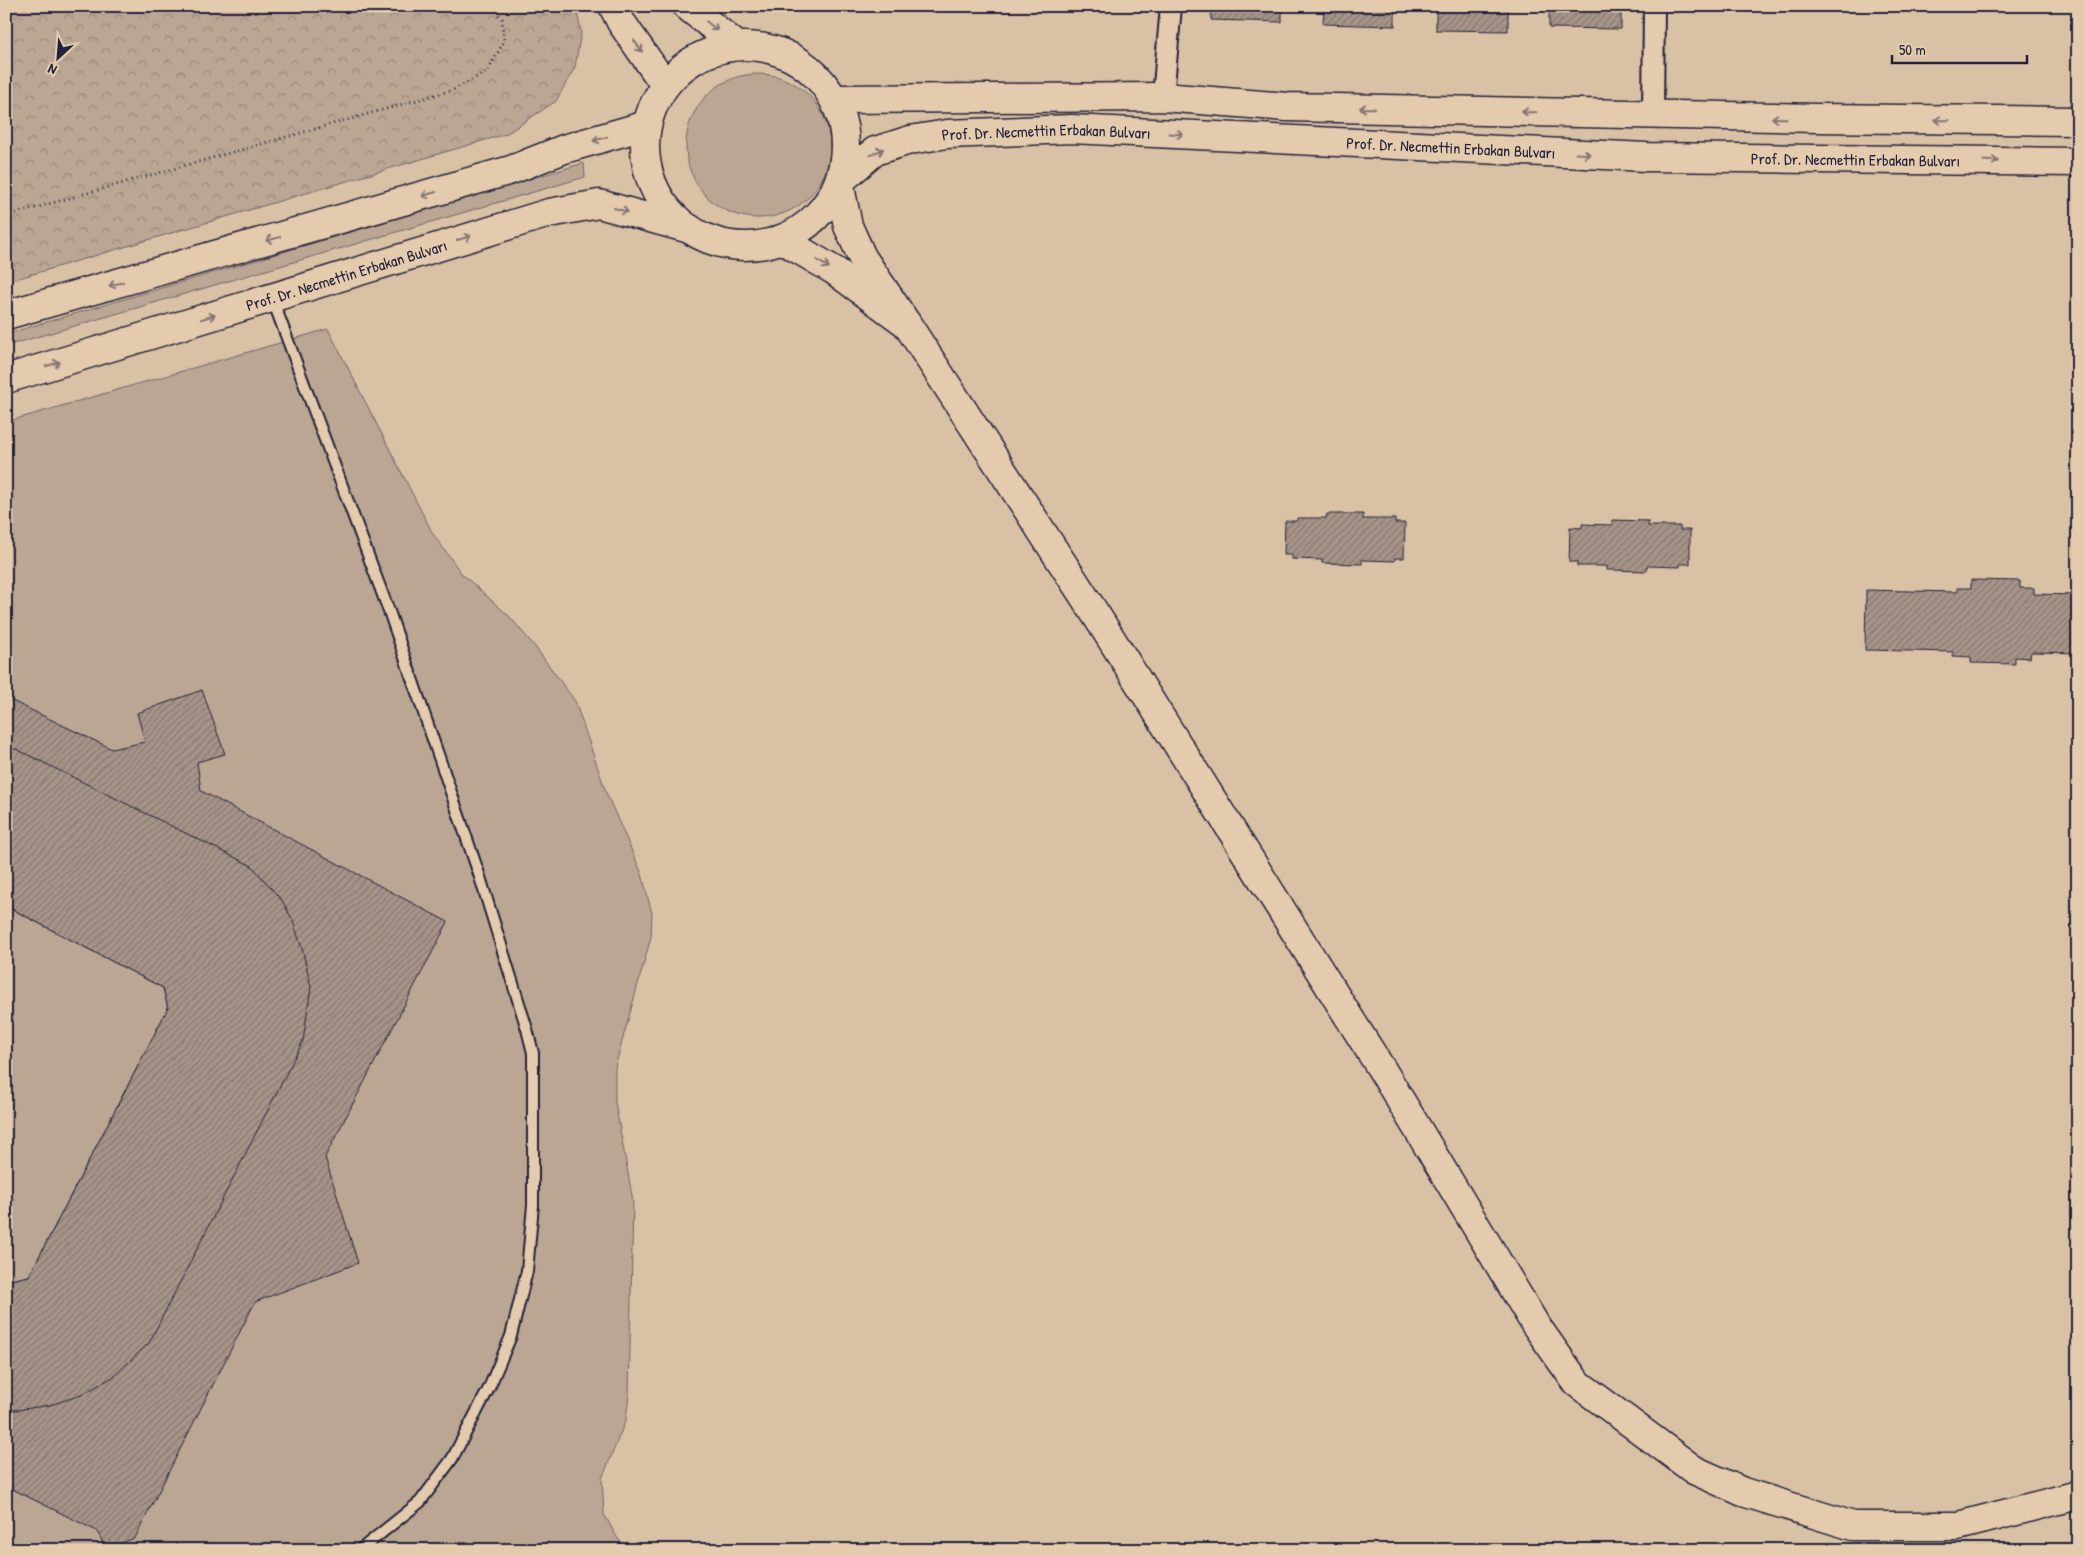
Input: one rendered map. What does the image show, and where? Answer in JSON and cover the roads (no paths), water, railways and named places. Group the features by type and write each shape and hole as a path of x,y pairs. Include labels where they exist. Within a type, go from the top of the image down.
{"main road":[{"path":"613,6 621,22 665,85"},
{"path":"687,6 736,46"},
{"path":"736,46 766,47 793,58 817,75 834,99 844,126 845,154 839,182 826,206 806,226 781,240 750,246 719,242 690,229 672,214 657,194 648,172 644,148 647,124 654,104 665,85 684,65 709,52 736,46"},
{"name":"Prof. Dr. Necmettin Erbakan Bulvarı","path":"834,99 1163,97 1287,107 1653,115 2078,121"},
{"path":"6,315 511,170 564,149 647,124"},
{"name":"Prof. Dr. Necmettin Erbakan Bulvarı","path":"839,182 875,151 910,140 947,134 1071,129 1646,157 2078,162"},
{"path":"839,182 848,226 862,257 1100,621 1384,1073 1535,1324 1577,1383 1694,1470 1743,1492 1853,1526 1958,1526 2078,1495"},
{"name":"Prof. Dr. Necmettin Erbakan Bulvarı","path":"6,379 550,212 599,204 690,229"},
{"path":"781,240 835,271 907,324"}],"street":[{"path":"1163,97 1171,6"},
{"path":"1653,115 1654,6"}],"lane":[{"path":"272,297 390,614 473,856 533,1053 533,1205 527,1271 511,1336 489,1388 452,1459 420,1502 360,1550"}]}
